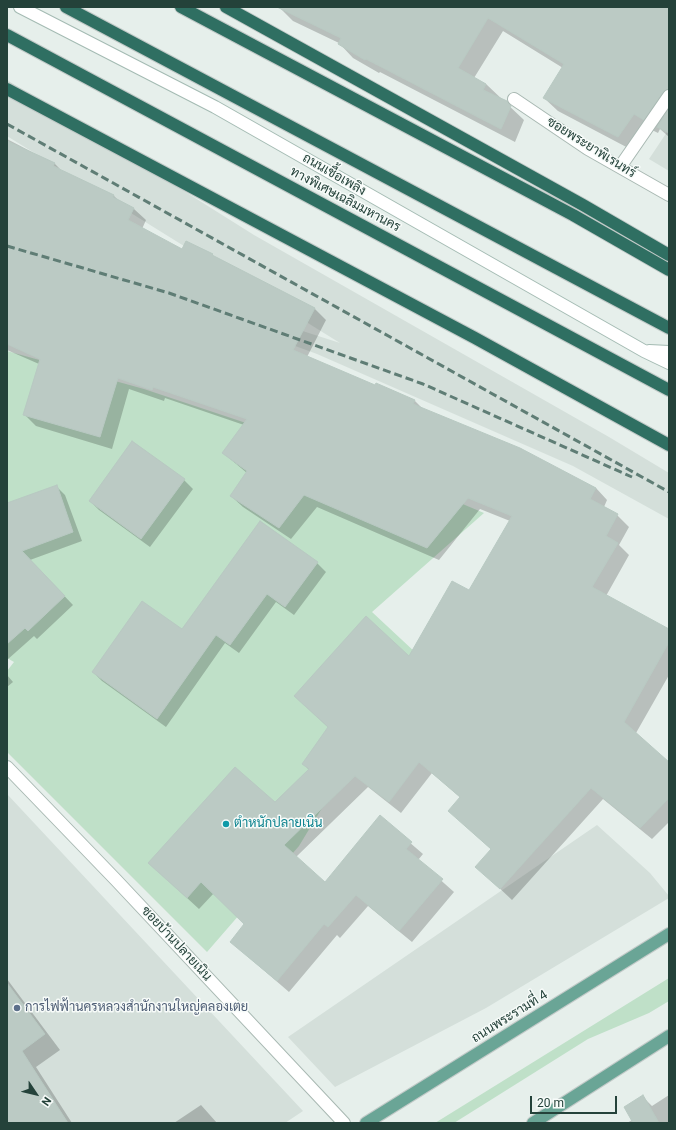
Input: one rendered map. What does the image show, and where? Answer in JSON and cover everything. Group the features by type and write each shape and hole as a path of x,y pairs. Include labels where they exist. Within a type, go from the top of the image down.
{"highway":[{"path":"66,7 669,328"},
{"path":"181,7 573,215 669,270"},
{"path":"226,7 583,205 669,255"},
{"name":"ทางพิเศษเฉลิมมหานคร","path":"7,35 669,390"},
{"path":"7,89 475,338 669,445"}],"main road":[{"name":"ถนนพระรามที่ 4","path":"366,1123 669,934"},
{"path":"534,1123 669,1036"}],"street":[{"name":"ถนนเชื้อเพลิง","path":"20,7 215,107 644,351 669,363"},
{"path":"620,167 669,96"},
{"name":"ซอยพระยาพิเรนทร์","path":"514,99 588,148 669,195"},
{"name":"ถนนเชื้อเพลิง","path":"644,351 669,352"},
{"name":"ซอยบ้านปลายเนิน","path":"7,767 116,880 344,1123"}],"shaded area":[{"path":"7,80 254,235 609,437 669,473 669,519 573,466 317,354 142,290 7,236 340,343 7,136"},
{"path":"669,129 669,171 649,159"},
{"path":"7,794 303,1111 285,1123 7,1123"},
{"path":"597,825 650,873 669,896 669,898 486,1008 335,1087 288,1037"}],"green space":[{"path":"7,351 144,389 363,462 484,513 372,612 416,653 299,846 207,952 7,752 7,671 14,662 7,658"},
{"path":"669,978 669,1001 649,1013 588,1039 454,1123 435,1123"}],"building":[{"path":"277,7 669,7 669,89 663,92 644,120 634,114 618,137 543,98 564,64 488,18 458,68 486,84 483,90 507,101 511,106 501,129 366,59 365,60 338,44 341,38"},
{"path":"669,109 669,133 657,127"},
{"path":"7,141 55,163 53,166 114,195 113,197 134,208 128,220 182,249 186,241 315,308 293,350 375,385 376,383 415,400 413,404 520,448 596,488 590,499 618,514 606,536 618,543 592,587 669,629 669,642 624,722 669,762 669,798 640,828 591,788 500,889 475,867 491,849 448,811 460,797 419,762 389,802 355,776 284,845 325,882 380,815 412,842 406,849 443,879 399,931 356,895 328,927 324,924 277,981 230,942 244,924 201,882 187,898 148,863 235,767 275,802 309,769 302,764 328,727 294,696 366,616 409,656 452,581 469,590 512,516 468,498 427,548 304,495 279,528 230,496 247,471 222,453 247,419 153,387 152,390 118,378 100,437 23,415 40,359 7,344"},
{"path":"132,441 185,479 141,539 89,501"},
{"path":"57,485 73,532 22,551 65,596 28,631 25,628 7,644 7,503"},
{"path":"260,521 318,562 285,607 267,594 230,645 216,635 157,719 92,672 142,601 182,629"},
{"path":"7,983 45,1034 22,1051 68,1123 7,1123"},
{"path":"643,1095 659,1123 633,1123 624,1107"}],"railway":[{"path":"7,124 669,492"},
{"path":"7,246 169,293 423,384 632,477"}],"place":[{"name":"ตำหนักปลายเนิน","path":"226,824"},
{"name":"การไฟฟ้านครหลวงสำนักงานใหญ่คลองเตย","path":"17,1008"}]}
